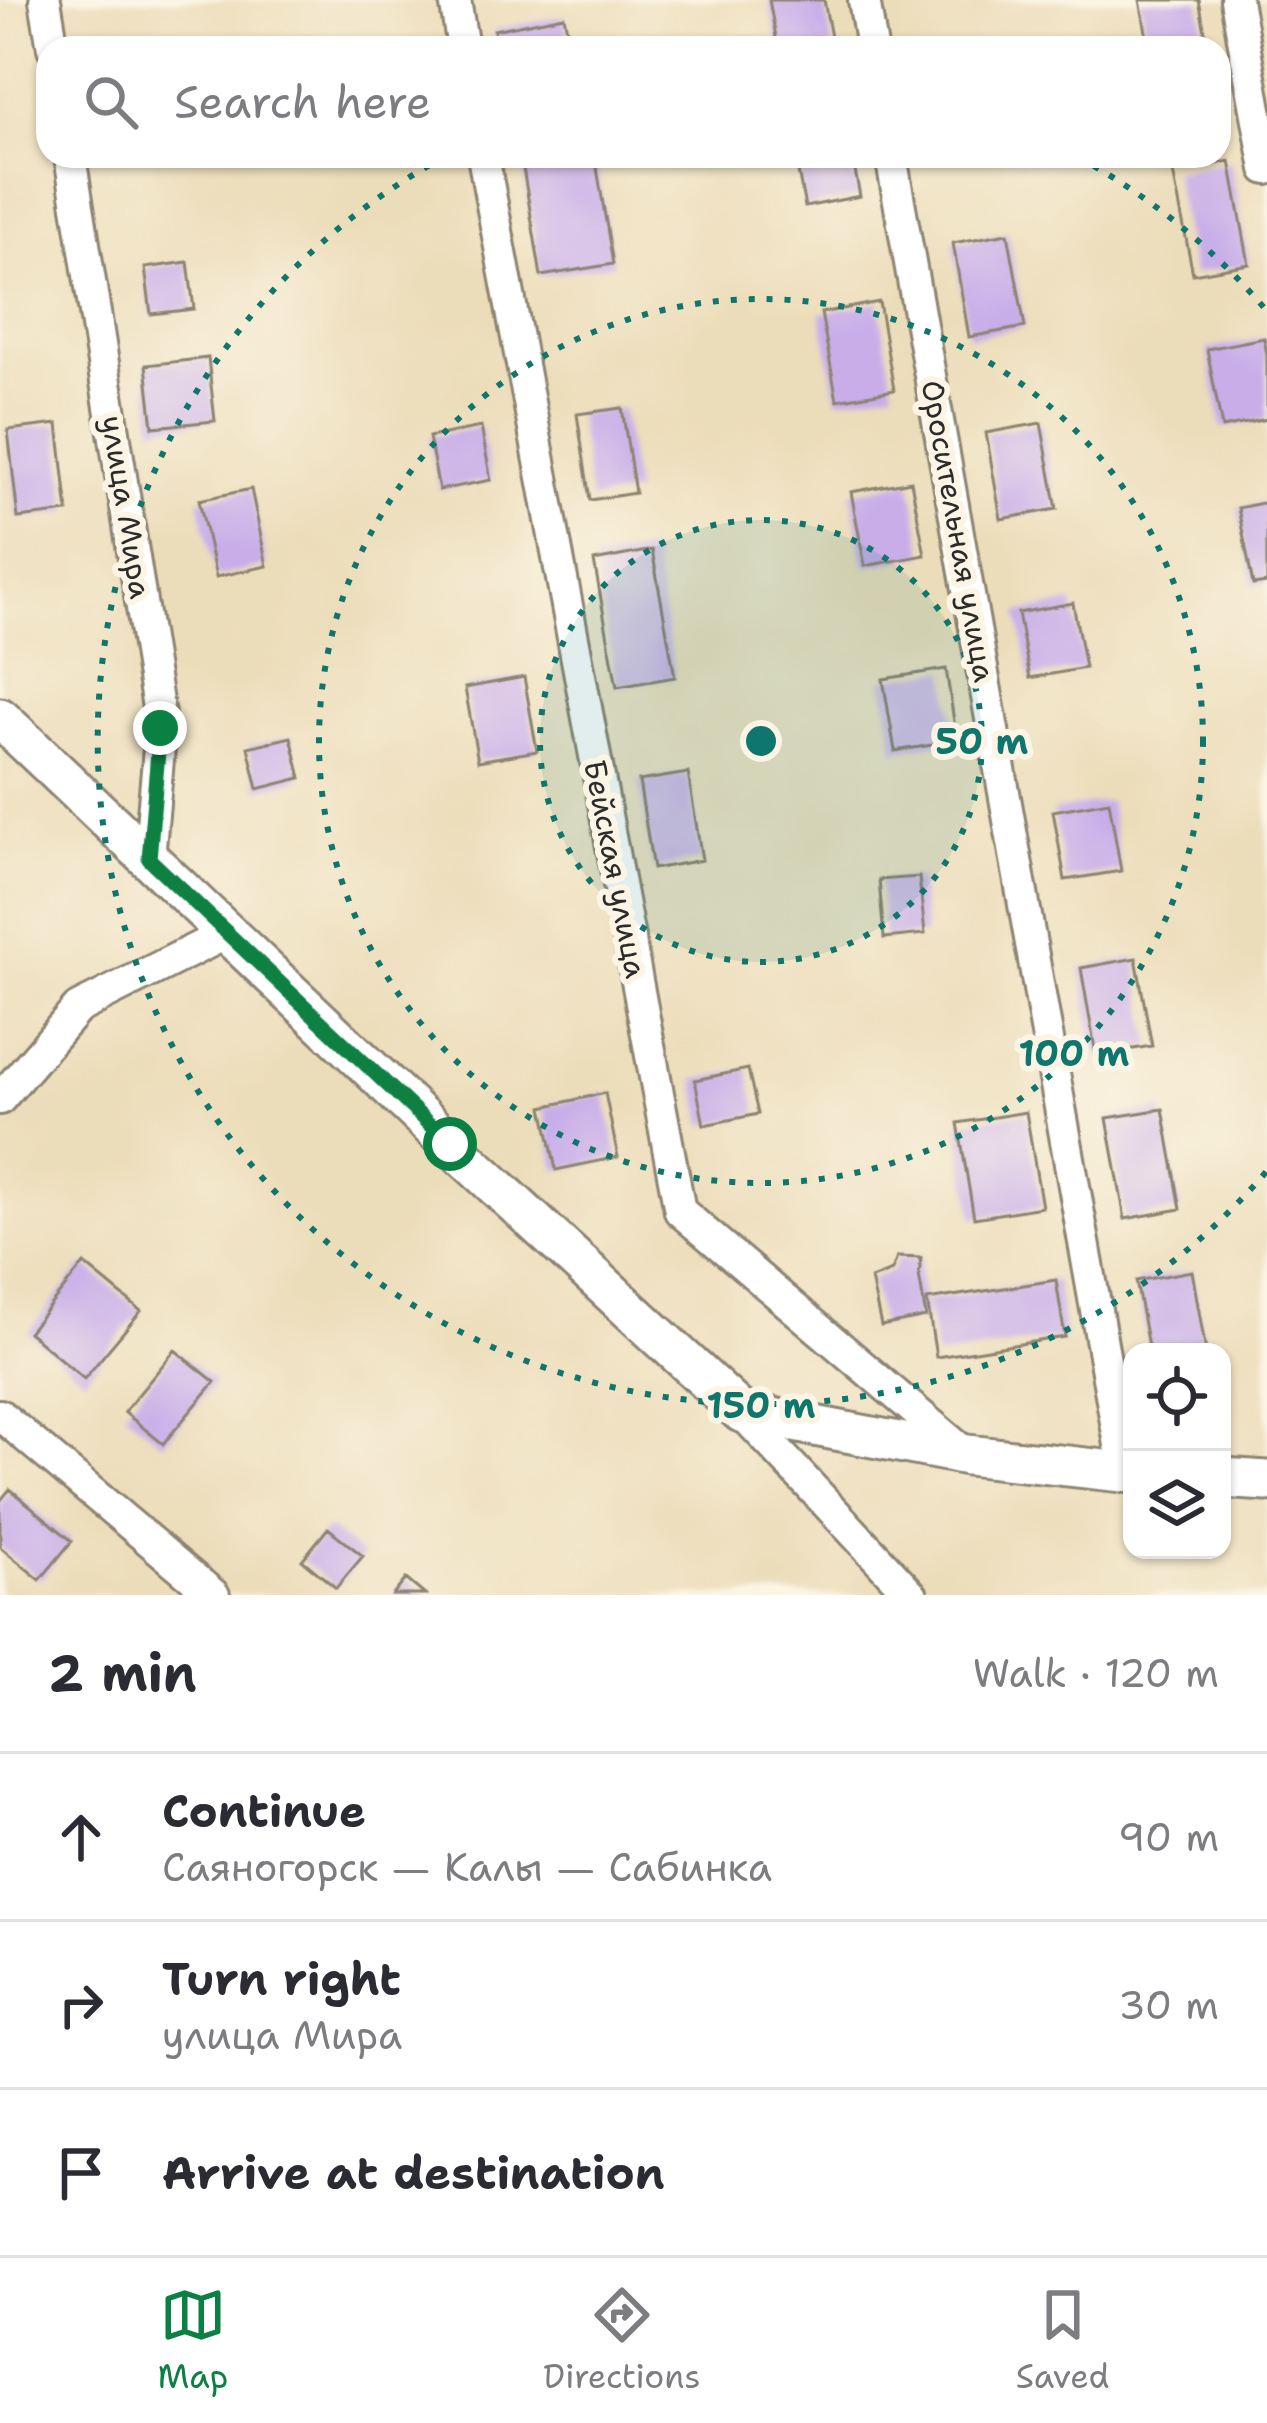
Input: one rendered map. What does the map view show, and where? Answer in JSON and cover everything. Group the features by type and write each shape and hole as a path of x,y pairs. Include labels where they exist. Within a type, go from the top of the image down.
{"street":[{"path":"45,0 51,36"},
{"path":"455,0 461,36"},
{"path":"864,0 870,36"},
{"path":"1236,0 1267,169"},
{"name":"улица Мира","path":"72,168 160,728 149,859"},
{"name":"Бейская улица","path":"485,168 680,1211 967,1455"},
{"name":"Оросительная улица","path":"893,168 1125,1451"},
{"path":"0,718 741,1412 899,1591"},
{"path":"0,1099 78,1008 227,933"},
{"path":"741,1412 967,1455 1123,1472"},
{"path":"0,1415 214,1595"},
{"path":"1231,1478 1267,1480"}],"building":[{"path":"769,0 824,0 831,36 776,36"},
{"path":"1140,0 1199,0 1206,36 1147,36"},
{"path":"564,16 568,36 495,36 494,30"},
{"path":"1231,166 1249,264 1193,274 1173,172"},
{"path":"523,168 597,168 613,264 541,276"},
{"path":"797,168 854,168 860,196 805,207"},
{"path":"1008,233 1025,327 969,337 953,243"},
{"path":"188,262 194,309 151,314 145,268"},
{"path":"879,302 894,390 837,400 821,313"},
{"path":"1264,338 1267,419 1222,428 1207,349"},
{"path":"208,358 215,421 153,427 146,365"},
{"path":"622,408 635,493 590,500 577,414"},
{"path":"1041,423 1057,509 1001,519 986,433"},
{"path":"58,424 68,512 18,518 8,430"},
{"path":"481,427 491,480 439,490 429,437"},
{"path":"911,481 925,555 865,566 851,492"},
{"path":"251,489 267,566 216,577 199,500"},
{"path":"1267,502 1267,583 1253,585 1238,508"},
{"path":"652,550 675,677 617,687 594,561"},
{"path":"1073,603 1085,668 1030,678 1018,613"},
{"path":"946,669 957,741 895,751 883,679"},
{"path":"524,677 537,751 478,761 465,688"},
{"path":"291,737 301,778 258,789 248,747"},
{"path":"688,773 702,860 653,869 639,781"},
{"path":"1109,801 1121,871 1065,880 1053,811"},
{"path":"919,877 925,934 884,938 879,880"},
{"path":"1136,958 1152,1046 1096,1055 1081,968"},
{"path":"748,1069 758,1114 704,1125 695,1080"},
{"path":"605,1093 618,1157 556,1170 543,1107"},
{"path":"1163,1109 1181,1209 1125,1219 1107,1118"},
{"path":"1026,1112 1042,1207 974,1218 958,1123"},
{"path":"897,1257 921,1258 926,1317 881,1326 871,1279 892,1271"},
{"path":"84,1264 141,1311 84,1379 28,1332"},
{"path":"1192,1271 1204,1343 1147,1343 1136,1281"},
{"path":"1056,1280 1065,1337 936,1357 927,1300"},
{"path":"175,1350 215,1382 163,1444 124,1412"},
{"path":"10,1489 72,1541 40,1580 0,1547 0,1501"},
{"path":"328,1528 363,1556 336,1588 302,1560"},
{"path":"406,1579 425,1595 393,1595"}],"route":[{"path":"160,728 149,859 450,1144"}]}
